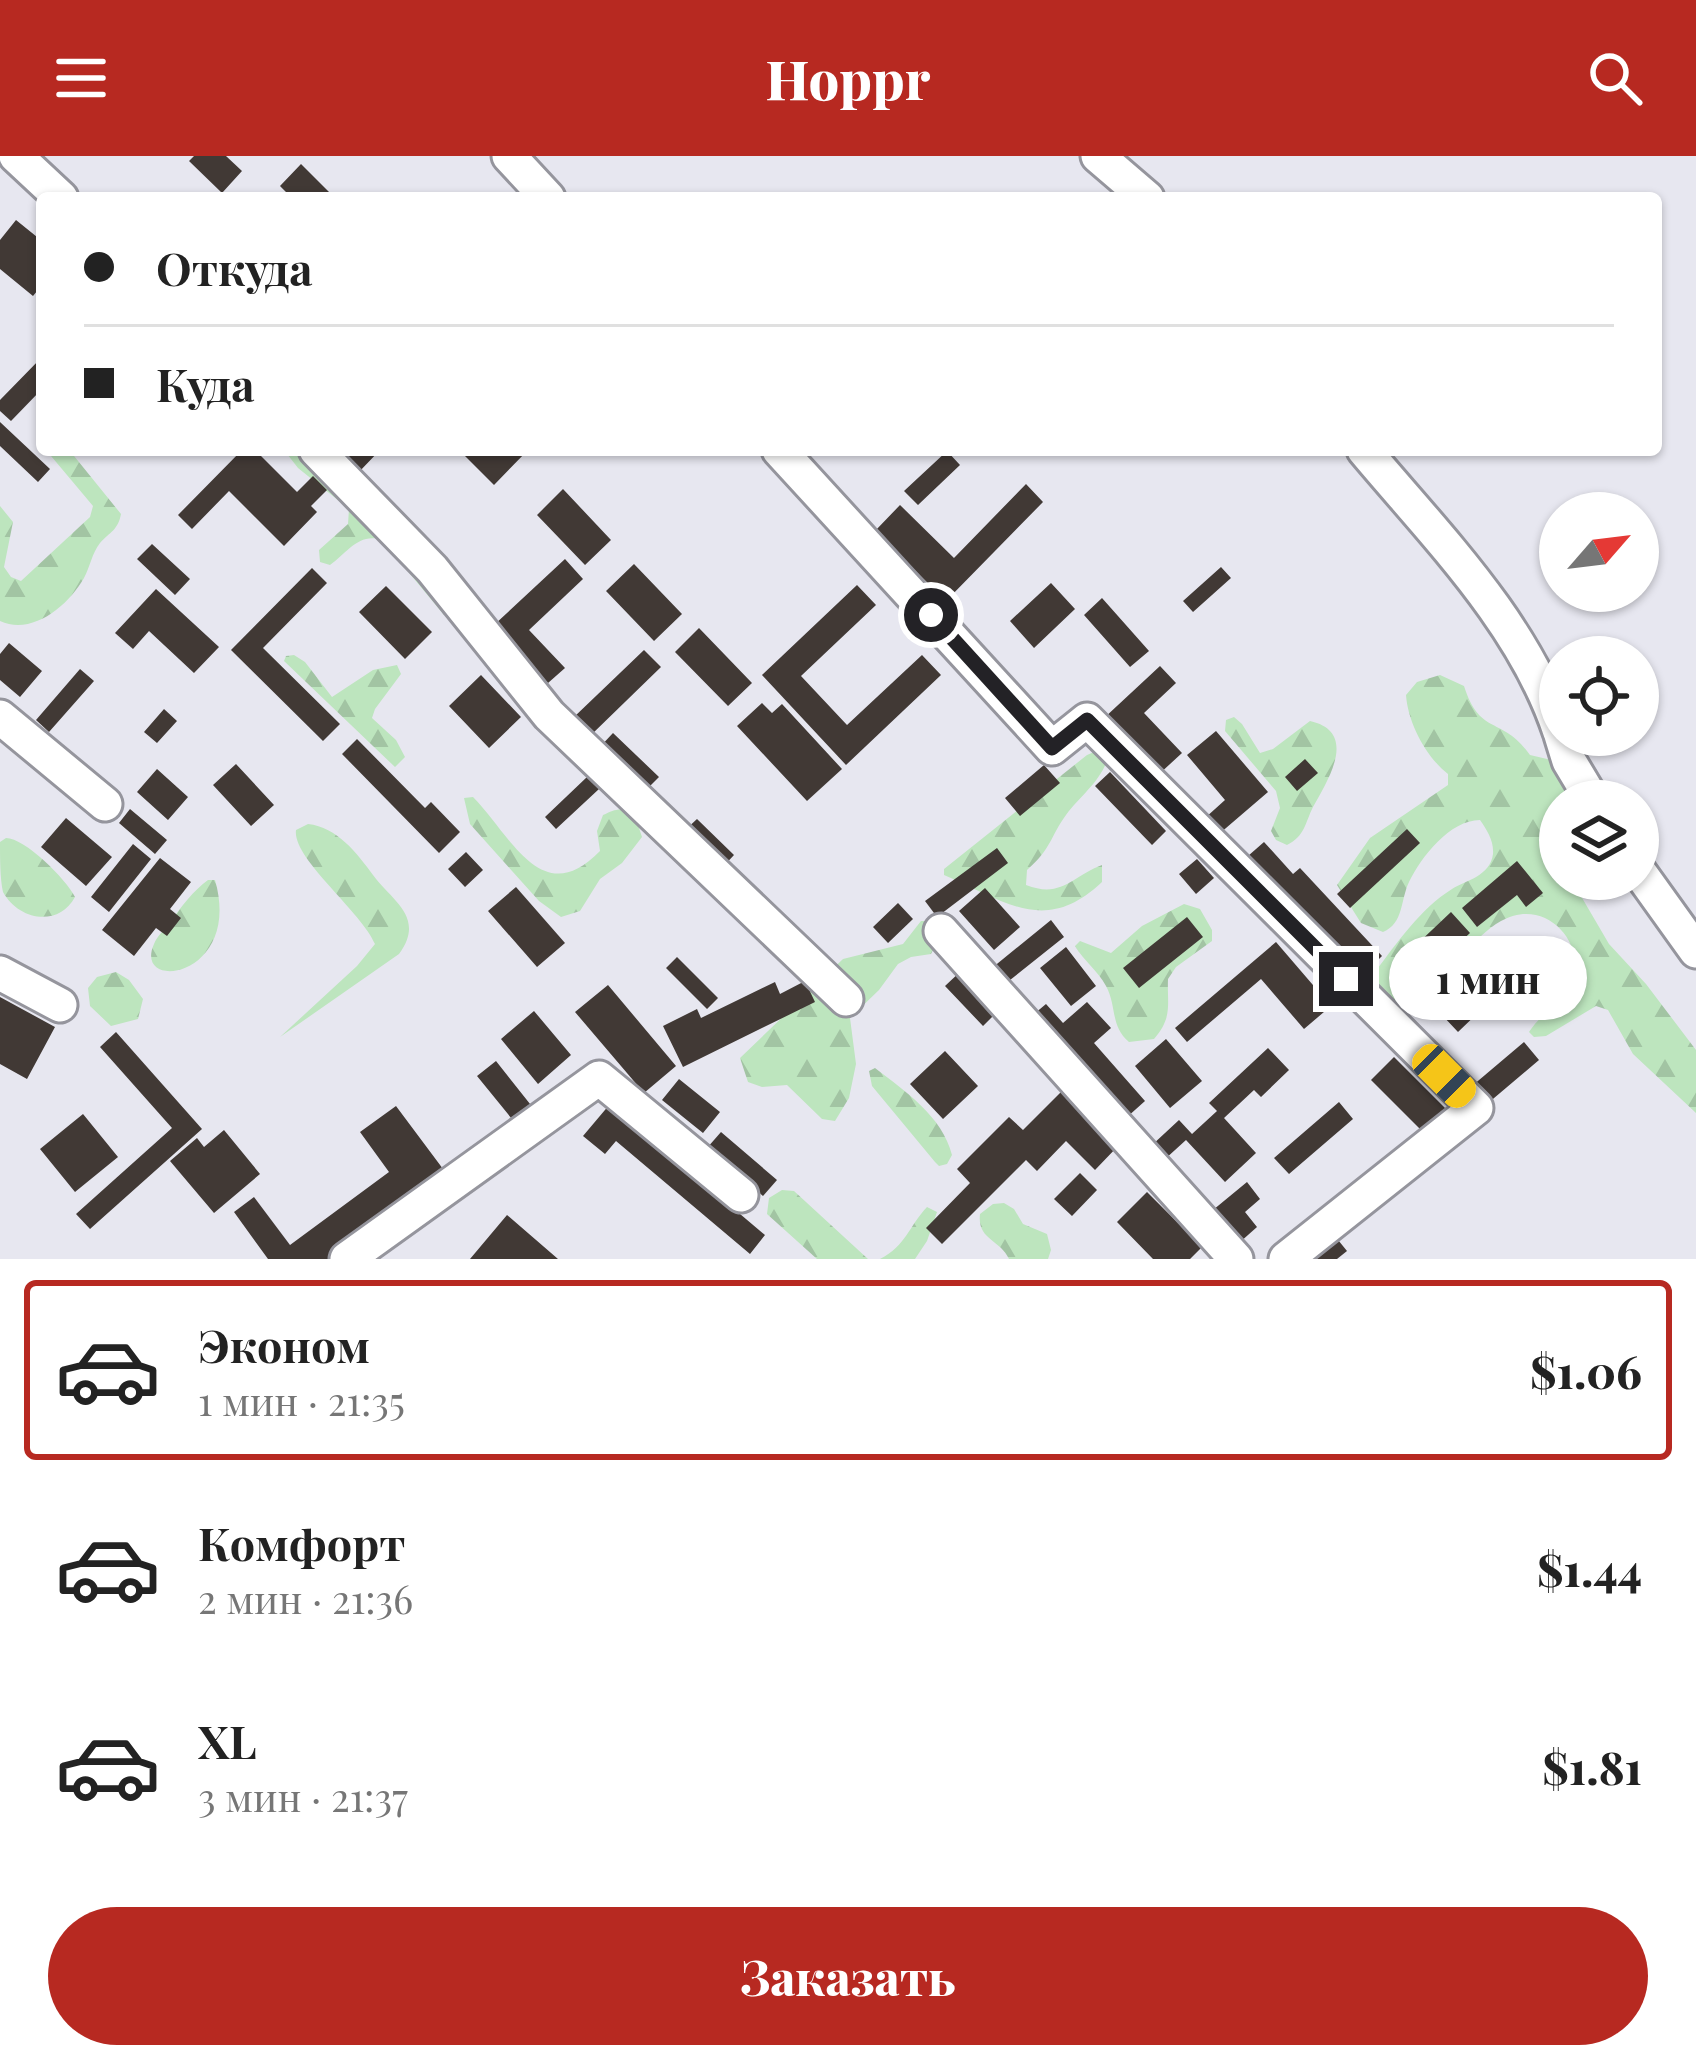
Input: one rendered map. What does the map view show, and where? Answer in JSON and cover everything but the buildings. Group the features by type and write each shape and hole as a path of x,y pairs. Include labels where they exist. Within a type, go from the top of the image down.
{"lane":[{"path":"16,156 55,192"},
{"path":"509,156 542,192"},
{"path":"1098,156 1140,192"},
{"path":"322,456 432,569 549,715 846,999"},
{"path":"784,456 1052,748 1087,720 1476,1108 1286,1259"},
{"path":"1369,456 1482,591 1539,680"},
{"path":"0,717 105,804"},
{"path":"1659,899 1696,951"},
{"path":"941,931 1236,1259"},
{"path":"0,974 60,1005"},
{"path":"347,1259 599,1078 741,1195"}],"green space":[{"path":"51,456 74,456 121,514 69,599 48,616 24,625 0,621 0,506 13,522 4,567 21,581 90,517 93,506"},
{"path":"289,456 334,456 455,611 444,615 382,540 367,539 354,545 330,565 320,562 319,550 348,524 349,509"},
{"path":"294,655 332,697 373,670 397,665 401,674 372,718 396,740 405,757 395,767 284,661"},
{"path":"1440,675 1464,686 1485,720 1530,755 1560,762 1579,780 1539,780 1539,900 1583,900 1609,944 1696,1050 1696,1113 1633,1054 1608,1010 1596,1006 1546,1036 1534,1037 1529,1032 1567,989 1575,967 1568,939 1547,919 1532,914 1501,921 1468,949 1415,1008 1405,1011 1383,996 1375,972 1401,938 1440,897 1483,872 1493,854 1480,820 1448,833 1421,862 1398,917 1383,932 1361,923 1337,885 1370,838 1448,785 1448,774 1426,749 1407,706 1406,695 1417,682"},
{"path":"1234,717 1260,753 1273,749 1310,721 1333,735 1336,758 1332,771 1301,833 1287,845 1271,831 1280,808 1276,791 1225,731 1226,720"},
{"path":"1101,749 1107,761 1103,769 1027,870 1026,885 1058,888 1102,865 1102,882 1081,898 1043,910 1006,903 944,875 944,869 1087,755"},
{"path":"473,797 529,862 545,871 561,874 579,868 600,851 597,831 603,815 611,811 634,813 642,837 622,863 600,879 580,911 561,917 539,901 470,824 464,798"},
{"path":"308,824 328,830 353,850 403,910 409,930 399,954 280,1037 375,944 305,855 296,830"},
{"path":"6,838 34,852 63,880 75,897 68,907 39,917 10,902 3,892 1,874 0,842"},
{"path":"208,880 215,880 220,913 214,938 187,967 158,968 151,959 155,941"},
{"path":"1184,904 1200,909 1212,930 1212,941 1176,967 1168,979 1167,1017 1154,1039 1129,1042 1119,1029 1106,986 1075,946 1080,941 1111,953 1142,926"},
{"path":"921,921 928,921 934,933 931,954 898,964 850,1018 856,1064 849,1098 835,1121 822,1119 787,1085 762,1087 748,1082 740,1058 843,959 903,944"},
{"path":"116,972 143,999 138,1019 111,1026 90,1006 88,988 97,977"},
{"path":"875,1068 940,1128 952,1155 947,1164 935,1162 872,1086 869,1071"},
{"path":"782,1190 794,1191 868,1259 817,1259 767,1214 769,1198"},
{"path":"1004,1203 1023,1224 1047,1234 1048,1259 1009,1259 985,1234 980,1214 993,1204"},
{"path":"927,1207 937,1212 915,1259 880,1259 902,1242"}],"route":[{"path":"931,615 1052,748 1087,720 1346,979"}]}
